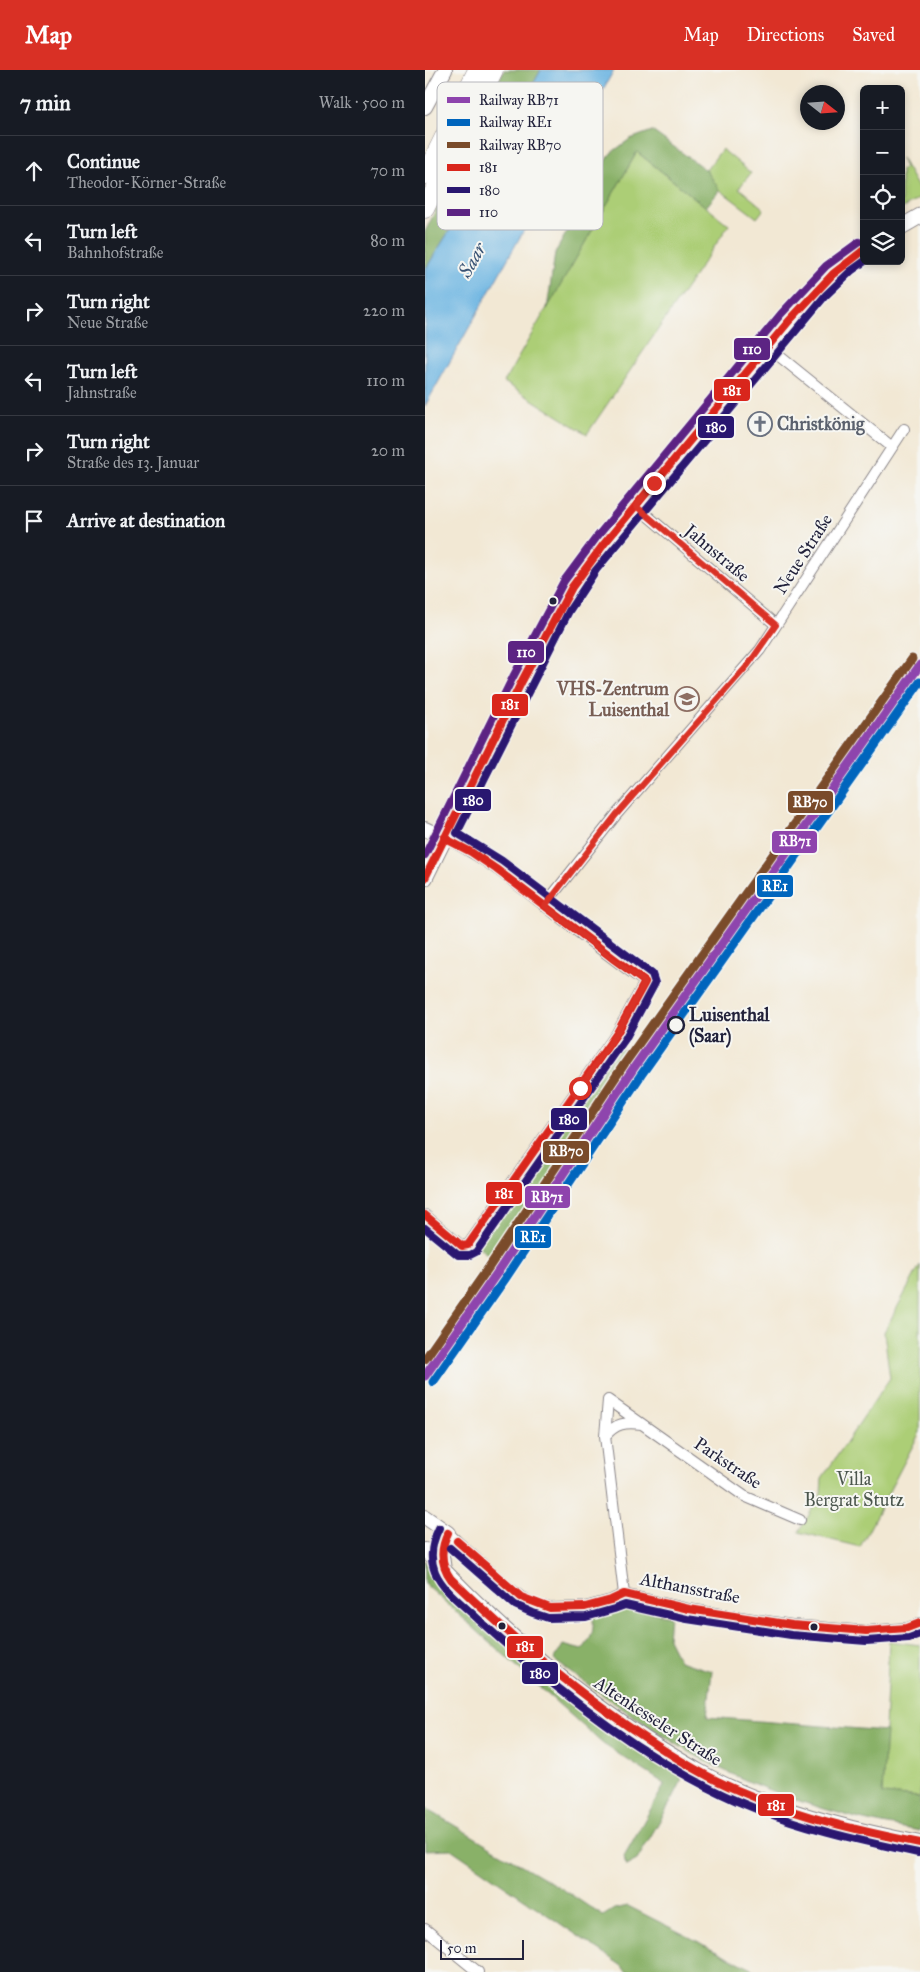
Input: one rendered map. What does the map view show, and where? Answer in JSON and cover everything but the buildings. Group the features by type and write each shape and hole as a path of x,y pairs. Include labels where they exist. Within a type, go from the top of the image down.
{"highway":[{"path":"425,175 437,155"},
{"path":"425,209 437,183"}],"main road":[{"path":"905,225 920,216"},
{"path":"425,878 571,587 587,564 821,285 845,263 860,253"}],"street":[{"path":"439,82 445,70"},
{"path":"425,107 437,85"},
{"path":"768,347 892,447"},
{"name":"Neue Straße","path":"545,906 616,815 748,665 904,429"},
{"name":"Jahnstraße","path":"636,506 776,625"},
{"path":"425,829 473,852 502,872 612,959 645,982 617,1033 468,1245 461,1246 425,1215"},
{"name":"Parkstraße","path":"624,1594 605,1436 608,1400 744,1496 800,1520"},
{"path":"605,1436 612,1427 620,1423 643,1424"},
{"name":"Althansstraße","path":"425,1517 448,1532 521,1597 550,1608 575,1608 597,1604 624,1594 698,1610 792,1625 866,1630 907,1628 920,1623"},
{"path":"444,1570 441,1549 448,1532"},
{"name":"Altenkesseler Straße","path":"425,1550 500,1626 546,1667 619,1721 700,1773 755,1798 806,1815 839,1825 920,1843"},
{"path":"425,1930 478,1972"}],"green space":[{"path":"504,70 541,70 534,82 498,82"},
{"path":"652,131 706,170 720,190 706,207 637,152 603,211 603,167 611,153 630,139"},
{"path":"722,149 751,173 739,188 764,209 757,218 720,190 706,170"},
{"path":"637,152 729,225 587,434 504,382 592,230 603,230 603,211"},
{"path":"905,165 920,191 920,198 905,207"},
{"path":"437,207 437,230 450,230 425,270 425,232"},
{"path":"568,230 592,230 547,309 555,253"},
{"path":"619,1047 633,1058 495,1261 477,1246"},
{"name":"Villa Bergrat Stutz","path":"920,1265 920,1432 860,1547 799,1532 821,1494 822,1478 890,1378 884,1332"},
{"path":"425,1561 469,1609 570,1693 595,1713 682,1773 681,1782 673,1798 637,1860 626,1866 624,1856 665,1784 603,1744 425,1584"},
{"path":"617,1609 646,1611 670,1616 668,1639 679,1661 712,1671 707,1717 886,1731 882,1794 920,1797 920,1831 871,1822 824,1809 769,1790 734,1775 700,1758 662,1735 554,1660 563,1645 582,1650 592,1634 593,1616"},
{"path":"889,1641 920,1645 920,1797 882,1794"},
{"path":"425,1808 564,1890 603,1916 614,1909 628,1906 758,1972 626,1972 622,1966 451,1849 425,1850"}],"water":[{"path":"541,70 614,70 603,90 603,82 534,82"},
{"name":"Saar","path":"450,230 524,230 425,406 425,270"}],"rail line":[{"name":"RB70","path":"425,1359 489,1267 625,1063 912,659"},
{"name":"RB71","path":"425,1376 497,1273 633,1069 920,665"},
{"name":"RE1","path":"433,1382 505,1279 641,1075 920,682"}],"transit line":[{"name":"110","path":"425,855 513,677 564,581 596,538 781,314 826,266 859,242"},
{"name":"181","path":"425,878 522,681 572,587 604,544 789,321 833,274 860,253"},
{"name":"180","path":"425,1228 458,1255 470,1255 476,1252 625,1039 655,983 652,974 502,861 457,833 569,611 596,570 825,296 860,265"},
{"name":"181","path":"425,1215 462,1246 468,1245 617,1033 645,982 496,869 471,852 444,838"},
{"name":"180","path":"439,1528 433,1544 432,1561 435,1572 448,1592 537,1671 634,1744 702,1784 759,1810 826,1832 918,1853"},
{"name":"181","path":"448,1533 442,1556 445,1568 451,1579 497,1622 568,1682 656,1745 704,1774 785,1809 830,1822 920,1843"},
{"name":"181","path":"457,1541 521,1597 550,1608 585,1607 611,1600 624,1594 689,1609 792,1625 866,1631 907,1628 920,1623"},
{"name":"180","path":"450,1548 515,1605 548,1618 586,1617 625,1605 687,1619 791,1635 866,1641 909,1638 920,1634"}],"place":[{"name":"Christkönig","path":"760,424"},
{"name":"VHS-Zentrum Luisenthal","path":"687,699"},
{"name":"Luisenthal (Saar)","path":"676,1025"}],"route":[{"path":"580,1088 617,1033 645,982 612,959 545,906 616,815 748,665 776,625 636,506 654,483"}]}
